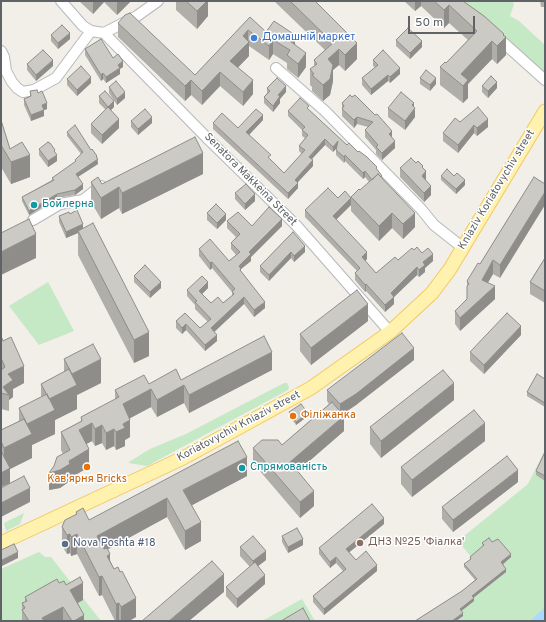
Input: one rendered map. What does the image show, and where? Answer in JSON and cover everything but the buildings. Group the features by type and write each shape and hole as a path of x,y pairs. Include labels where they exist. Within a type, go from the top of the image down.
{"main road":[{"name":"Kniaziv Koriatovychiv street","path":"462,246 545,112"},
{"name":"Koriatovychiv Kniaziv street","path":"1,543 183,458 311,388 390,332 432,293 450,269 462,246"}],"street":[{"path":"61,1 83,26 91,31 104,33 137,16 158,1"},
{"path":"488,28 545,80"},
{"path":"1,51 4,57 6,70 16,88 23,92 34,90 56,78 91,31"},
{"name":"Senatora Makkeina Street","path":"104,33 206,141 296,225 390,332"},
{"path":"276,68 325,111 421,209 434,225 462,246"},
{"path":"33,220 60,204 83,200 102,186 108,184"}],"green space":[{"path":"449,1 512,1 514,4 510,16 519,21 545,45 545,73 540,76"},
{"path":"48,282 74,331 39,345 9,306"},
{"path":"284,383 287,383 289,387 288,390 147,466 129,463 150,449 186,434"},
{"path":"545,450 545,621 457,621 463,616 460,612 474,601 472,599 484,549 472,558 458,541 528,484"},
{"path":"24,513 20,524 6,531 4,523"},
{"path":"39,552 45,557 51,557 101,621 1,621 1,569"},
{"path":"302,599 315,621 262,621"}],"water":[{"path":"545,607 545,621 530,621"}],"place":[{"name":"Домашній маркет","path":"254,38"},
{"name":"Бойлерна","path":"34,205"},
{"name":"Філіжанка","path":"293,416"},
{"name":"Кав'ярня Bricks","path":"87,467"},
{"name":"Спрямованість","path":"242,468"},
{"name":"ДНЗ №25 'Фіалка'","path":"360,543"},
{"name":"Nova Poshta #18","path":"65,544"}]}
